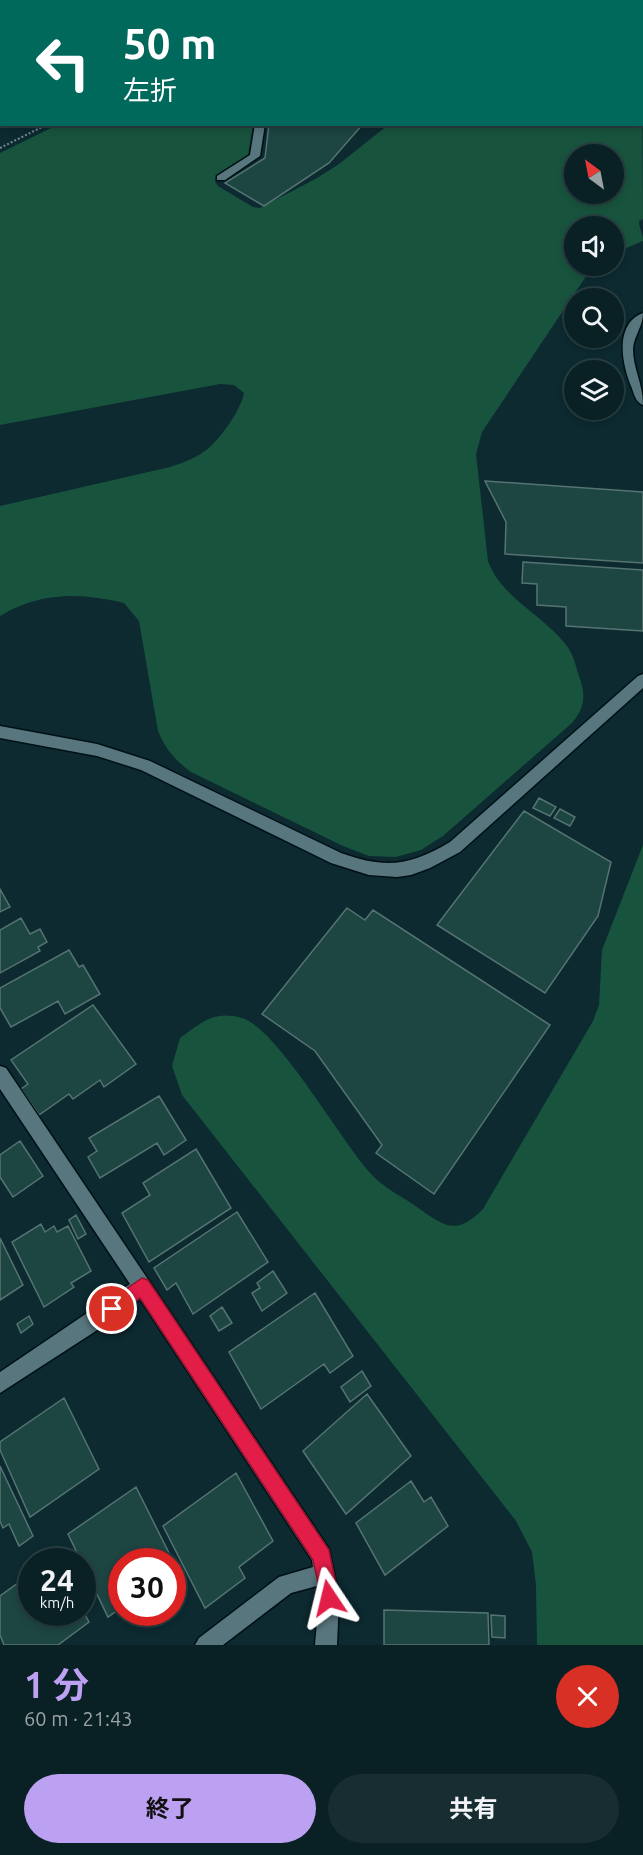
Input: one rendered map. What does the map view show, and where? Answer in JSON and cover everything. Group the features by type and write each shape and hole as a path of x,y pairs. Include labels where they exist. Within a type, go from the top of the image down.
{"street":[{"path":"221,178 255,156 260,126"},
{"path":"643,317 630,335 626,352 629,369 643,401"},
{"path":"0,732 97,750 145,765 336,858 366,870 398,871 429,863 454,847 643,680"},
{"path":"0,1074 322,1556 329,1598 326,1645"},
{"path":"0,1383 112,1309 142,1286"},
{"path":"206,1645 286,1584 325,1574"}],"path":[{"path":"0,148 44,126"}],"green space":[{"path":"55,126 253,126 248,155 218,174 215,182 218,186 253,207 260,208 339,164 387,126 642,126 643,219 639,221 643,241 624,249 624,216 564,216 564,276 586,276 578,288 564,288 564,309 482,432 476,454 488,561 503,586 557,635 569,649 583,689 582,707 572,723 443,836 421,850 396,857 369,856 343,846 191,772 180,763 164,744 158,731 139,621 124,603 92,597 60,596 30,602 0,616 0,506 170,467 192,459 211,446 223,433 239,408 244,393 234,385 220,384 0,425 0,153"},
{"path":"643,845 643,1645 537,1645 536,1585 532,1552 516,1521 182,1095 172,1066 180,1038 194,1027 215,1017 242,1018 257,1027 291,1064 359,1160 377,1180 443,1224 458,1226 465,1223 483,1209 593,1021 599,1005 602,950"}],"building":[{"path":"269,126 361,126 329,163 264,206 225,183 265,158"},
{"path":"485,481 643,492 643,563 505,554 506,522"},
{"path":"523,562 643,570 643,631 566,626 566,607 537,605 537,584 522,583"},
{"path":"539,798 556,807 550,816 533,808"},
{"path":"560,809 575,817 570,826 554,818"},
{"path":"524,811 611,862 598,916 545,993 437,925"},
{"path":"0,889 10,907 0,912"},
{"path":"347,908 365,920 373,910 550,1025 434,1194 376,1153 382,1145 315,1051 262,1014"},
{"path":"21,918 30,934 40,929 47,942 38,947 40,951 0,973 0,930"},
{"path":"69,950 79,967 83,965 100,994 65,1014 58,1001 11,1027 0,1008 0,988"},
{"path":"93,1005 136,1064 104,1087 100,1080 73,1099 69,1094 39,1115 21,1089 28,1084 11,1060"},
{"path":"159,1096 186,1140 164,1155 157,1143 100,1178 88,1157 97,1151 89,1138"},
{"path":"20,1141 43,1176 13,1197 0,1177 0,1155"},
{"path":"196,1149 231,1208 149,1262 122,1213 150,1195 143,1183"},
{"path":"237,1212 268,1262 193,1314 176,1283 167,1290 154,1268"},
{"path":"76,1215 86,1234 78,1239 69,1220"},
{"path":"41,1224 45,1232 54,1226 57,1232 68,1226 91,1271 71,1283 74,1287 44,1307 12,1242"},
{"path":"0,1238 23,1285 0,1300"},
{"path":"273,1271 287,1293 262,1311 252,1293 260,1288 257,1283"},
{"path":"315,1293 353,1356 330,1373 324,1364 261,1409 229,1352"},
{"path":"222,1307 232,1323 219,1331 210,1316"},
{"path":"29,1316 33,1324 21,1333 17,1324"},
{"path":"362,1371 371,1386 350,1402 341,1387"},
{"path":"367,1394 411,1456 346,1514 303,1451"},
{"path":"64,1398 99,1469 30,1517 0,1450 0,1442"},
{"path":"0,1466 33,1536 19,1546 9,1524 3,1528 0,1521"},
{"path":"236,1473 273,1541 239,1567 245,1578 205,1608 186,1571 186,1548 174,1548 163,1526"},
{"path":"411,1481 424,1502 431,1497 448,1526 385,1575 356,1523"},
{"path":"136,1487 166,1548 108,1548 108,1617 96,1592 96,1548 75,1548 68,1534"},
{"path":"18,1583 18,1626 84,1626 58,1645 4,1645 0,1635 0,1596"},
{"path":"384,1610 488,1613 489,1645 384,1645"},
{"path":"491,1615 505,1616 505,1638 492,1637"}],"route":[{"path":"112,1309 142,1286 322,1556 329,1598"}]}
